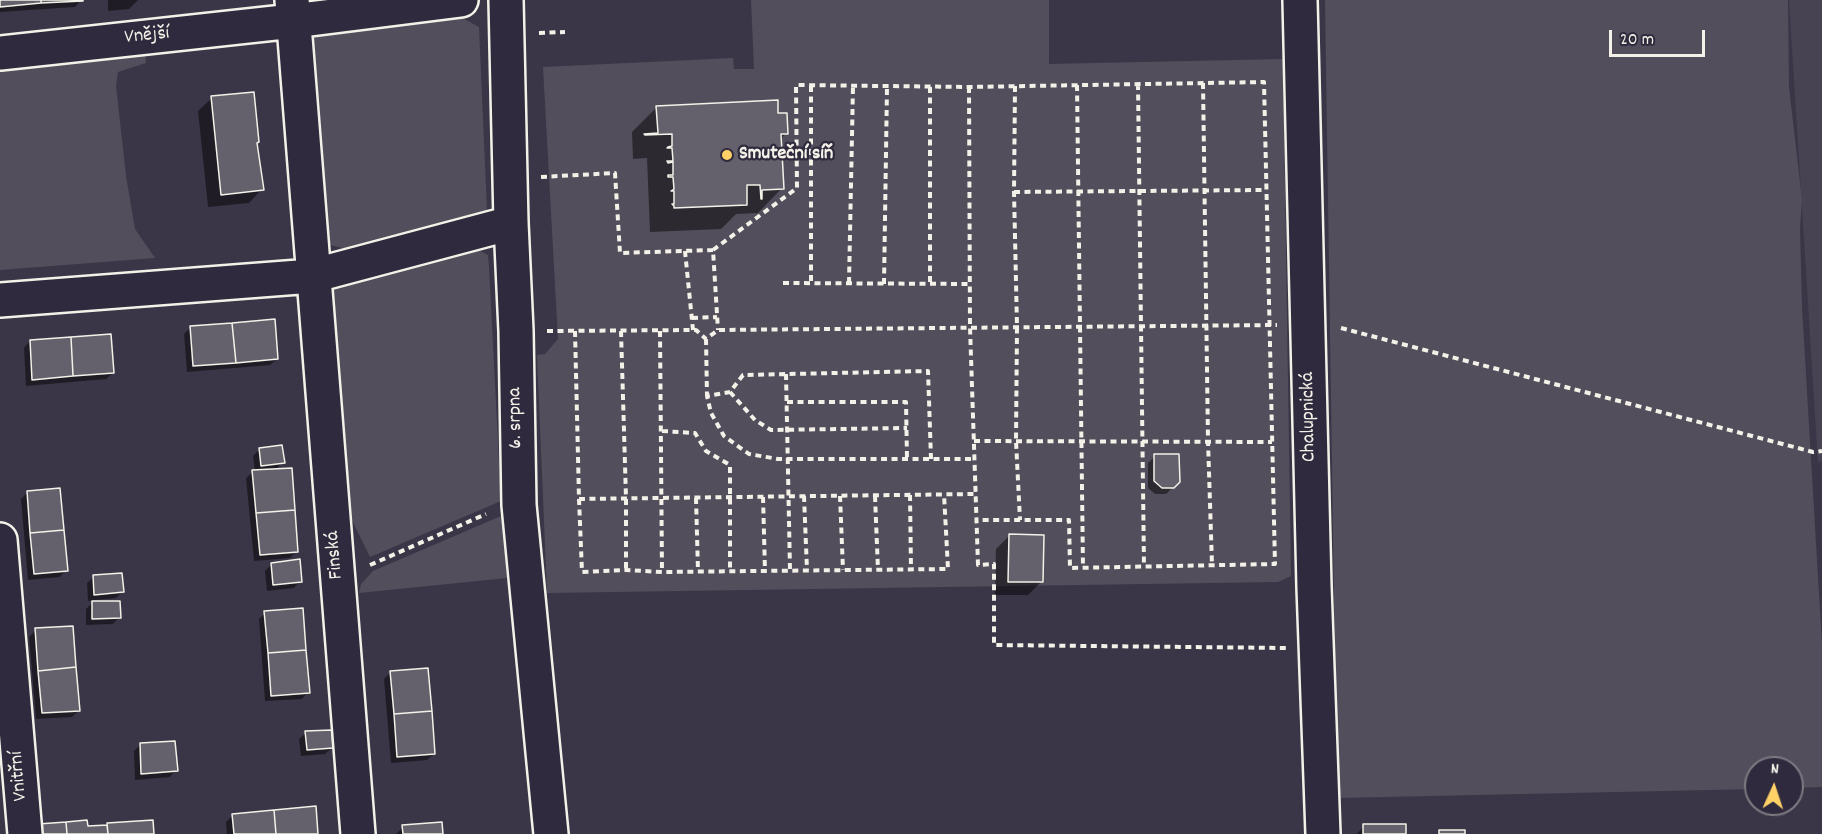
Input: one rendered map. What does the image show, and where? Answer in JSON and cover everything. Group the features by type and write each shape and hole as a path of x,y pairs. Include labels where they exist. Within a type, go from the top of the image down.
{"street":[{"name":"Vnější","path":"0,53 292,11 461,0"},
{"name":"6. srpna","path":"506,0 519,505 550,834"},
{"name":"Chalupnická","path":"1300,0 1316,648 1323,834"},
{"path":"292,11 312,276"},
{"path":"0,300 312,276 511,223"},
{"name":"Finská","path":"312,276 358,834"},
{"name":"Vnitřní","path":"0,540 25,834"}],"path":[{"path":"534,33 564,32"},
{"path":"510,178 615,173 620,253 713,250 797,188 796,86 969,87 1264,82 1275,564 1070,568 1069,520 976,520"},
{"path":"1203,83 1212,565"},
{"path":"1138,84 1144,567"},
{"path":"1077,85 1083,568"},
{"path":"811,86 811,283"},
{"path":"849,283 853,86"},
{"path":"1015,86 1016,441 1020,520"},
{"path":"884,284 887,87"},
{"path":"930,87 930,283"},
{"path":"969,87 970,327 978,565 994,564 994,645 1316,648"},
{"path":"1014,192 1266,190"},
{"path":"713,250 718,330"},
{"path":"686,251 693,330"},
{"path":"783,283 970,284"},
{"path":"692,318 717,317"},
{"path":"706,339 718,330 1269,325 1308,322 1814,452 1822,451"},
{"path":"516,331 696,330 706,339 707,396 711,413 724,436 749,454 788,459 974,459"},
{"path":"575,331 582,572 948,569 944,494"},
{"path":"621,331 626,570"},
{"path":"660,331 662,572"},
{"path":"707,396 730,392 743,375 928,371 931,459"},
{"path":"786,374 790,570"},
{"path":"730,392 755,420 771,430 907,428"},
{"path":"787,402 906,402 908,459"},
{"path":"662,431 695,433 706,451 730,465 730,571"},
{"path":"974,441 1272,442"},
{"path":"579,499 975,494"},
{"path":"910,495 911,569"},
{"path":"804,496 807,570"},
{"path":"840,496 843,570"},
{"path":"875,496 878,570"},
{"path":"763,497 765,571"},
{"path":"696,498 698,571"},
{"path":"337,573 362,568 499,508 519,505"}],"shaded area":[{"path":"751,0 1049,0 1049,64 1283,59 1291,576 1278,582 547,593 537,355 545,354 558,339 543,67 733,58 734,69 754,69"},
{"path":"1325,0 1788,0 1789,87 1802,200 1800,228 1802,307 1822,645 1822,787 1804,788 1804,756 1744,756 1744,789 1337,798"},
{"path":"1789,0 1822,0 1822,461 1818,462"},
{"path":"457,15 479,27 487,211 482,219 467,228 347,249 330,245 324,238 310,38 321,29"},
{"path":"145,48 146,63 118,72 116,86 126,176 135,229 155,258 0,270 0,63"},
{"path":"477,249 488,255 501,501 370,557 351,518 330,298 337,280"},
{"path":"501,516 507,578 359,593 361,584 373,571"}],"building":[{"path":"0,0 41,0 41,3 0,7"},
{"path":"41,0 83,0 83,1 41,3"},
{"path":"254,92 259,142 257,143 264,190 221,195 211,96"},
{"name":"Smuteční síň","path":"778,100 778,113 787,113 788,134 781,134 784,189 762,190 761,199 760,185 747,185 747,205 674,208 672,204 674,204 674,191 671,191 674,189 673,177 668,177 668,175 673,175 673,162 668,163 667,161 673,161 672,148 667,148 672,146 672,134 644,134 658,133 656,106"},
{"path":"275,319 278,359 236,363 232,323"},
{"path":"232,323 236,363 193,366 190,326"},
{"path":"111,334 114,373 73,376 71,337"},
{"path":"71,337 73,376 32,380 30,340"},
{"path":"282,445 285,463 261,466 259,448"},
{"path":"1154,454 1179,454 1180,482 1174,488 1162,488 1154,481"},
{"path":"292,468 295,510 256,513 252,470"},
{"path":"60,488 64,530 30,533 27,491"},
{"path":"295,510 298,552 260,555 256,513"},
{"path":"64,530 68,571 34,574 30,533"},
{"path":"1009,534 1044,535 1043,582 1008,582"},
{"path":"300,559 302,582 273,585 271,563"},
{"path":"122,573 124,592 94,595 93,575"},
{"path":"92,601 120,601 121,618 92,619"},
{"path":"303,608 306,650 268,653 264,611"},
{"path":"73,626 76,667 38,671 35,628"},
{"path":"306,650 310,693 271,696 268,653"},
{"path":"76,667 80,711 42,713 38,671"},
{"path":"428,668 432,711 394,714 390,671"},
{"path":"432,711 435,754 397,757 394,714"},
{"path":"332,730 333,748 307,750 305,731"},
{"path":"175,741 178,771 141,774 140,743"},
{"path":"316,806 318,834 276,834 274,810"},
{"path":"274,810 276,834 234,834 232,814"},
{"path":"87,820 88,826 107,825 108,834 67,834 66,822"},
{"path":"153,820 154,834 108,834 107,823"},
{"path":"66,822 67,834 39,834 38,824"},
{"path":"442,822 443,834 403,834 402,825"},
{"path":"1363,824 1406,824 1406,834 1363,834"},
{"path":"1439,830 1465,830 1465,834 1439,834"}],"place":[{"name":"Smuteční síň","path":"727,155"}]}
